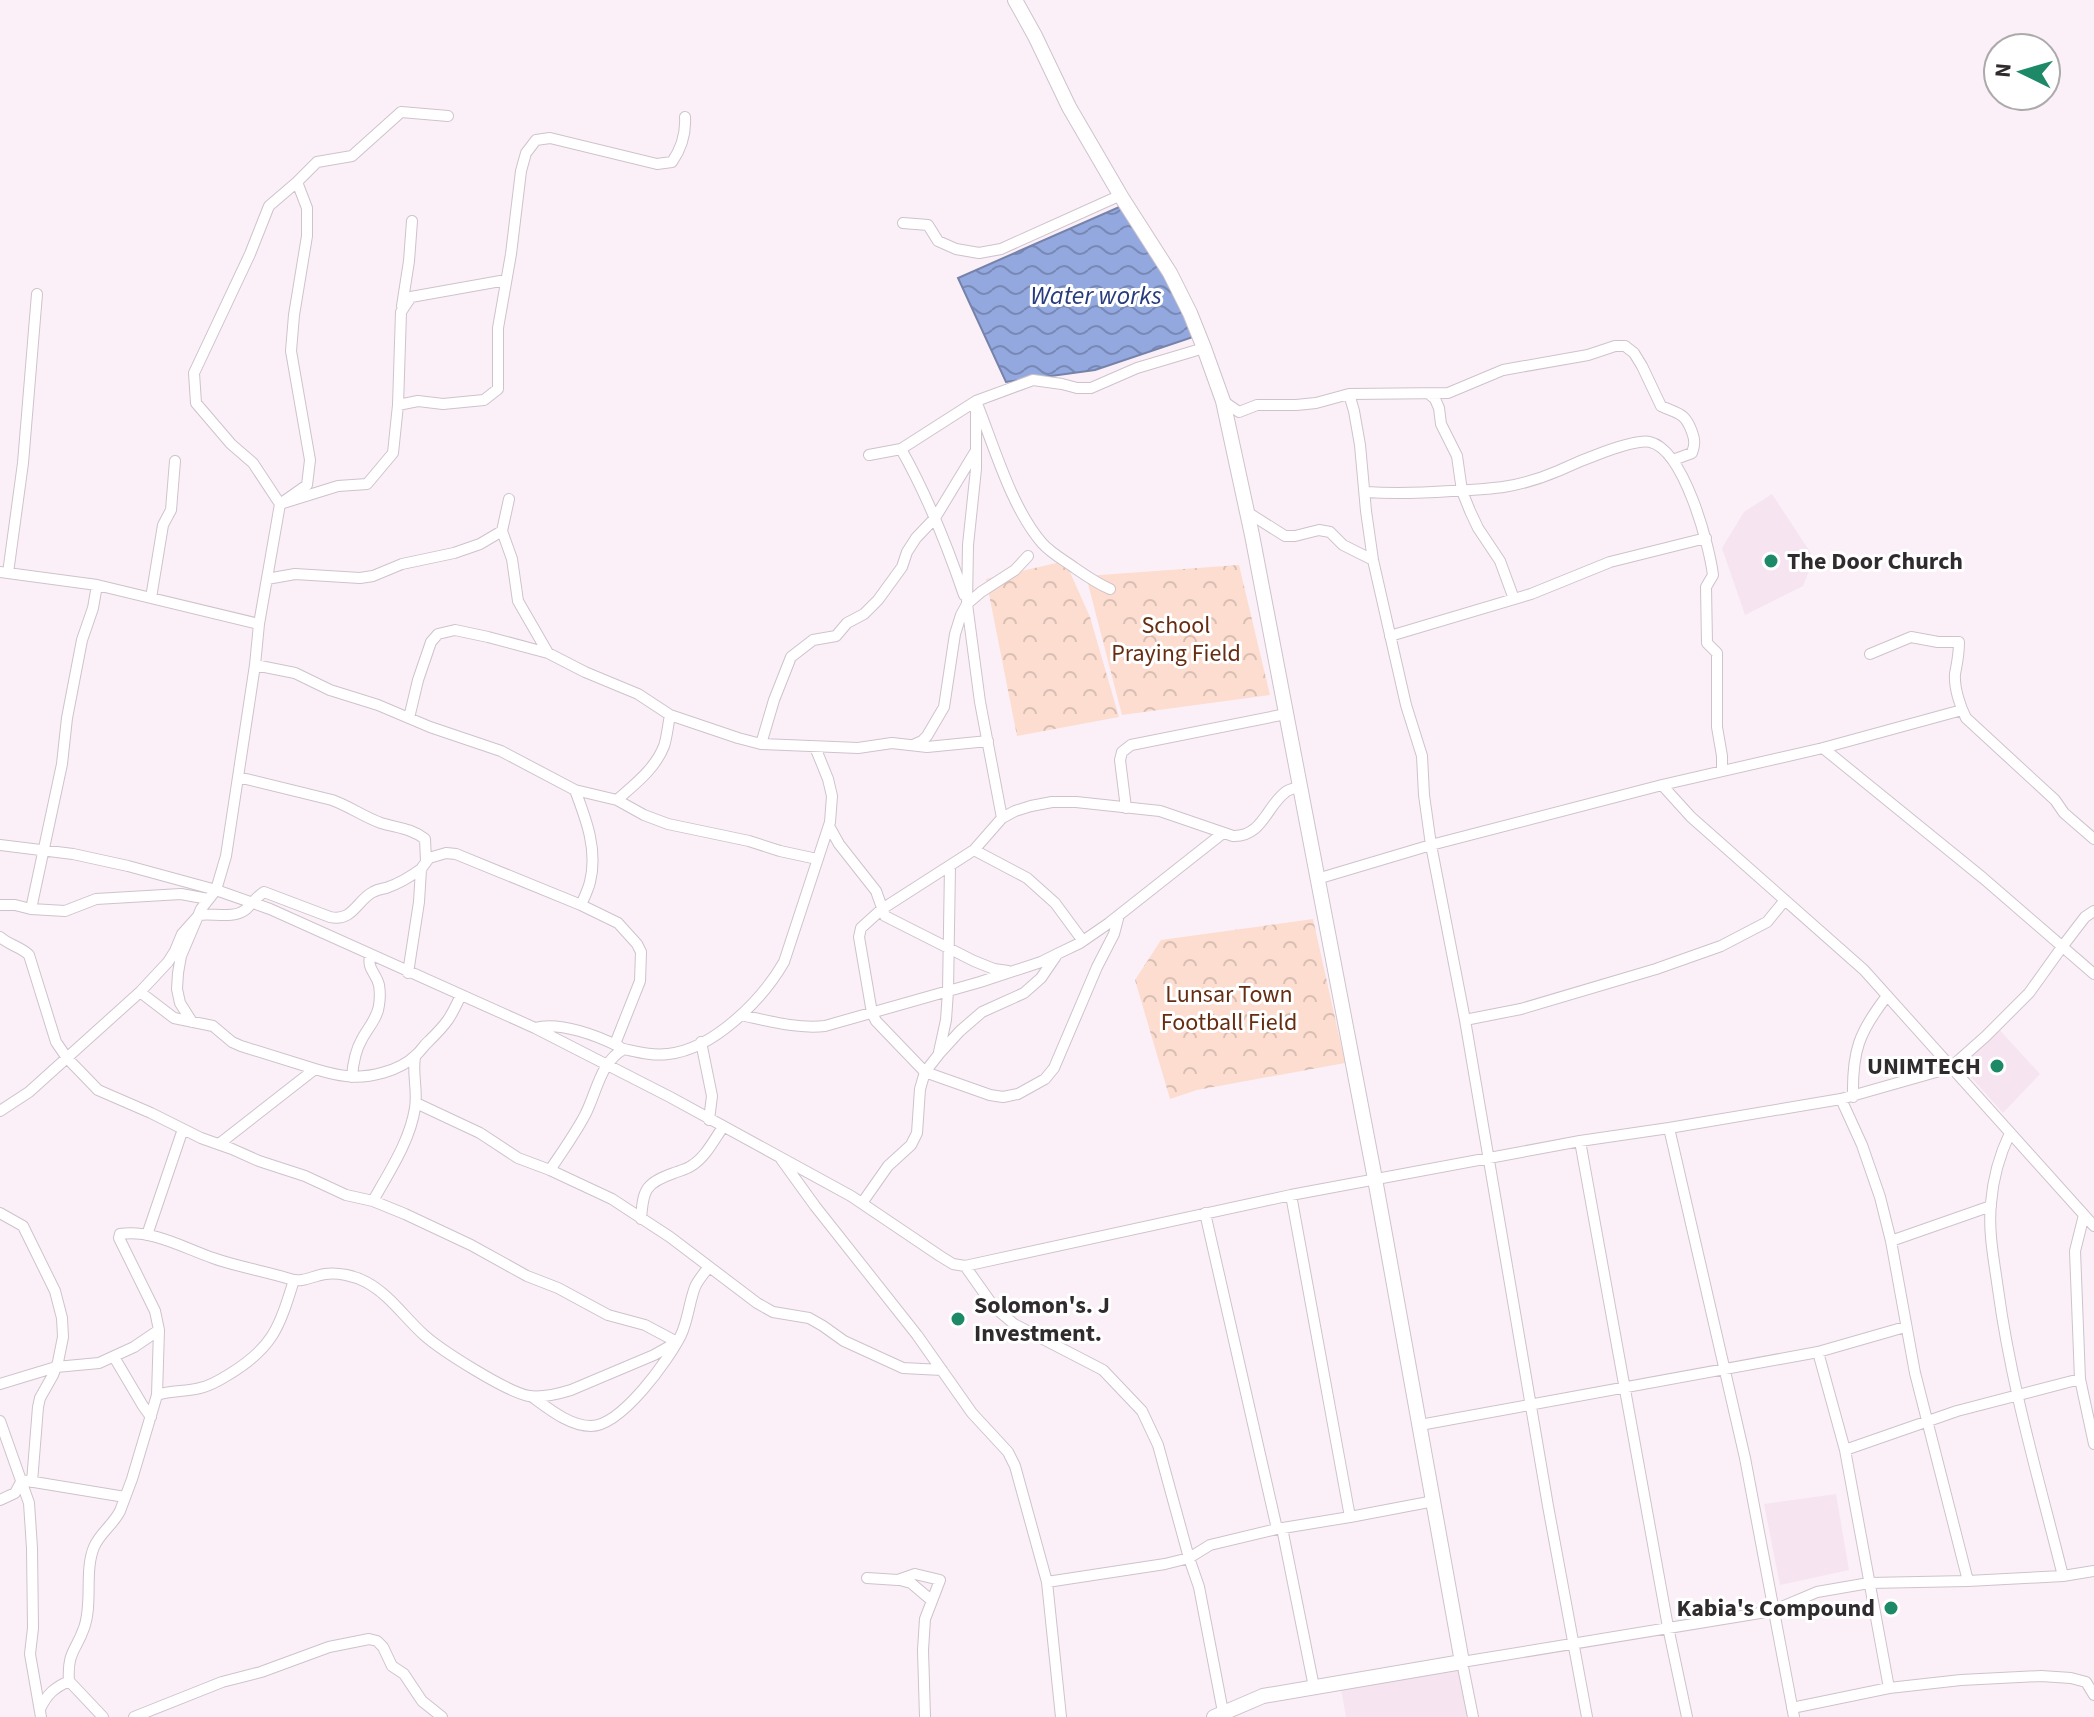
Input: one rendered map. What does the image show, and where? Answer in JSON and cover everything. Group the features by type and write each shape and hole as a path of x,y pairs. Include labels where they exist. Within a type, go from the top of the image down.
{"street":[{"path":"1015,0 1069,107 1170,273 1204,348 1223,401 1375,1179 1473,1717"},
{"path":"192,1022 180,1003 178,973 181,956 201,909 216,890 226,856 259,624 280,504 253,463 231,444 196,403 194,373 269,206 317,162 352,156 401,112 448,116"},
{"path":"398,405 418,401 443,404 484,400 498,389 498,328 521,171 526,153 536,140 550,138 657,164 672,162 686,129 685,117"},
{"path":"280,504 307,485 310,460 291,351 307,236 307,208 297,182"},
{"path":"903,223 928,225 938,241 956,249 979,253 1001,249 1121,195"},
{"path":"280,504 338,486 367,484 393,453 401,312 412,221"},
{"path":"401,312 411,297 506,280"},
{"path":"37,294 23,463 4,572 97,585 259,624"},
{"path":"1223,401 1239,412 1257,405 1296,405 1349,394 1448,393 1511,368 1625,346 1642,366 1661,406 1688,419 1695,448 1692,453 1673,460"},
{"path":"869,455 901,449 976,401 1033,380 1091,388 1137,368 1204,348"},
{"path":"1349,394 1366,492 1373,560 1406,705 1422,756 1431,845 1465,1020 1587,1717"},
{"path":"1429,394 1435,399 1441,424 1457,456 1462,491 1478,528 1500,561 1514,599"},
{"path":"976,401 967,604 980,702 1002,818"},
{"path":"976,401 1009,487 1042,543 1096,583 1110,589"},
{"path":"1366,492 1393,494 1496,490 1529,483 1582,460 1653,442 1680,471 1706,538 1713,575 1706,587 1707,643 1717,653 1717,727 1722,770"},
{"path":"901,449 935,518 967,604"},
{"path":"761,744 791,657 813,640 836,636 847,623 864,614 893,582 907,552 935,518 976,450"},
{"path":"151,598 163,525 171,510 175,461"},
{"path":"509,499 502,531 512,559 518,601 548,653"},
{"path":"1247,512 1285,536 1319,530 1330,532 1343,545 1373,560"},
{"path":"267,579 295,574 373,576 402,564 480,544 502,531"},
{"path":"1390,636 1514,599 1610,562 1706,538"},
{"path":"913,745 927,736 946,700 955,634 967,604 1015,570 1028,556"},
{"path":"31,909 62,764 82,640 97,585"},
{"path":"409,718 431,642 438,634 455,630 548,653 638,694 670,715 761,744 858,748 892,743 927,747 988,741"},
{"path":"1870,654 1911,637 1959,642 1955,679 1966,718 2094,839"},
{"path":"255,665 295,673 330,690 501,751 575,790 617,800 668,824 817,859"},
{"path":"1317,879 1431,845 1722,770 1823,748 1962,710"},
{"path":"1126,808 1120,760 1125,748 1286,714"},
{"path":"617,800 655,763 664,745 670,715"},
{"path":"0,845 73,854 216,890 270,909 535,1028 614,1051 668,1054 729,1027 784,962 829,826 832,796 815,747"},
{"path":"1823,748 1983,878 2094,974"},
{"path":"238,777 332,800 379,822 415,831 425,839 408,973"},
{"path":"1662,785 1691,817 1864,970 2094,1226"},
{"path":"1119,915 1114,934 1054,1068 1033,1088 1018,1094 1003,1097 990,1095 925,1072 872,1013 859,937 861,928 882,909 974,850 1002,818 1015,811 1052,802 1076,802 1160,811 1233,836 1247,834 1258,826 1287,791 1300,786"},
{"path":"575,790 589,827 592,856 590,881 581,905"},
{"path":"829,826 839,844 876,891 885,916 994,969 1010,971"},
{"path":"741,1015 809,1028 825,1026 1041,962 1083,941 1223,833"},
{"path":"974,850 1027,878 1055,903 1083,941"},
{"path":"0,1111 29,1092 140,992 168,962 182,934 199,915 235,914 266,892 337,919 351,913 373,892 411,877 437,855 456,854 618,923 641,952 640,981 614,1051 586,1113 550,1170"},
{"path":"939,1054 948,991 950,866"},
{"path":"0,905 65,911 96,899 181,894 208,899"},
{"path":"1465,1020 1521,1009 1656,969 1721,946 1767,922 1785,900"},
{"path":"535,1028 552,1025 593,1034 709,1120 777,1154 862,1203 953,1264 965,1266 1291,1195 1489,1157 1853,1097 1950,1068 2029,993 2085,917 2094,911"},
{"path":"0,937 29,955 56,1042 98,1090 259,1161 405,1214 608,1315 645,1325 677,1342"},
{"path":"862,1203 888,1166 911,1145 917,1133 920,1089 925,1072 939,1054 982,1012 1033,986 1057,954"},
{"path":"352,1077 360,1043 379,1005 380,987 369,968 370,956"},
{"path":"140,992 174,1018 213,1026 241,1046 352,1077 397,1068 415,1057 451,1018 461,995"},
{"path":"1853,1097 1854,1055 1870,1018 1887,996"},
{"path":"701,1042 712,1096 709,1120"},
{"path":"373,1201 407,1135 416,1103 415,1057"},
{"path":"219,1144 315,1069"},
{"path":"1841,1099 1862,1145 1880,1197 1915,1373 1968,1581"},
{"path":"416,1103 480,1133 518,1158 612,1199 773,1312 809,1318 844,1341 903,1368 942,1370"},
{"path":"641,1219 642,1204 651,1182 692,1166 706,1153 723,1127"},
{"path":"1669,1128 1745,1458 1793,1712 1889,1688 1961,1680 2041,1676 2071,1678 2086,1682 2094,1695"},
{"path":"147,1235 183,1129"},
{"path":"2010,1133 2000,1154 1990,1232 2017,1395 2063,1576"},
{"path":"1580,1141 1687,1717"},
{"path":"777,1154 917,1335 972,1413 1008,1452 1015,1466 1047,1582 1061,1717"},
{"path":"1291,1195 1350,1517"},
{"path":"1891,1241 1991,1206"},
{"path":"0,1213 23,1226 55,1291 62,1318 63,1337 56,1367 40,1398 27,1481 32,1548 33,1628 30,1654 41,1713"},
{"path":"1205,1213 1314,1687"},
{"path":"2084,1215 2075,1251 2080,1379 2094,1444"},
{"path":"103,1717 69,1681 68,1667 72,1650 84,1627 92,1551 114,1522 125,1497 157,1395 159,1330 155,1311 119,1238 123,1233 147,1235 177,1243 216,1259 294,1280 339,1274 364,1281 378,1289 422,1334 485,1375 531,1396 576,1424 599,1426 626,1407 647,1386 677,1342 696,1286 709,1267"},
{"path":"965,1266 994,1307 1014,1324 1103,1370 1142,1411 1158,1445 1199,1587 1219,1714 1263,1696 1772,1611 1817,1592 1869,1583 2063,1576 2094,1571"},
{"path":"157,1395 199,1389 248,1364 275,1331 294,1280"},
{"path":"1420,1425 1818,1352 1905,1327"},
{"path":"0,1384 56,1367 99,1363 159,1330"},
{"path":"531,1396 571,1390 677,1342"},
{"path":"1818,1352 1845,1450 1889,1688"},
{"path":"114,1357 151,1417"},
{"path":"1845,1450 1957,1411 2080,1379"},
{"path":"0,1421 15,1467 27,1481 125,1497"},
{"path":"0,1500 15,1493 27,1481"},
{"path":"1047,1582 1165,1564 1189,1558 1210,1545 1434,1501"},
{"path":"898,1580 915,1574 940,1580 925,1619 925,1717"},
{"path":"867,1578 911,1583 931,1600"},
{"path":"134,1717 222,1682 261,1672 329,1647 369,1639 383,1647 392,1666 404,1674 422,1701 442,1717"},
{"path":"41,1713 46,1696 69,1681"}],"shaded area":[{"name":"The Door Church","path":"1772,494 1814,558 1803,586 1745,615 1722,548 1744,512"},
{"name":"UNIMTECH","path":"1996,1026 2040,1074 2003,1113 1954,1058"},
{"path":"1836,1494 1849,1570 1780,1585 1764,1504"},
{"path":"1462,1662 1473,1717 1346,1717 1340,1683"}],"green space":[{"path":"1065,561 1090,617 1119,717 1017,736 986,579"},
{"name":"School Praying Field","path":"1239,565 1270,695 1122,715 1086,576"},
{"name":"Lunsar Town Football Field","path":"1313,919 1345,1063 1197,1090 1170,1099 1135,980 1161,940"}],"water":[{"name":"Water works","path":"1126,204 1199,335 1095,370 1006,382 958,278"}],"place":[{"name":"The Door Church","path":"1771,561"},
{"name":"UNIMTECH","path":"1997,1066"},
{"name":"Solomon's. J Investment.","path":"958,1319"},
{"name":"Kabia's Compound","path":"1891,1608"}]}
